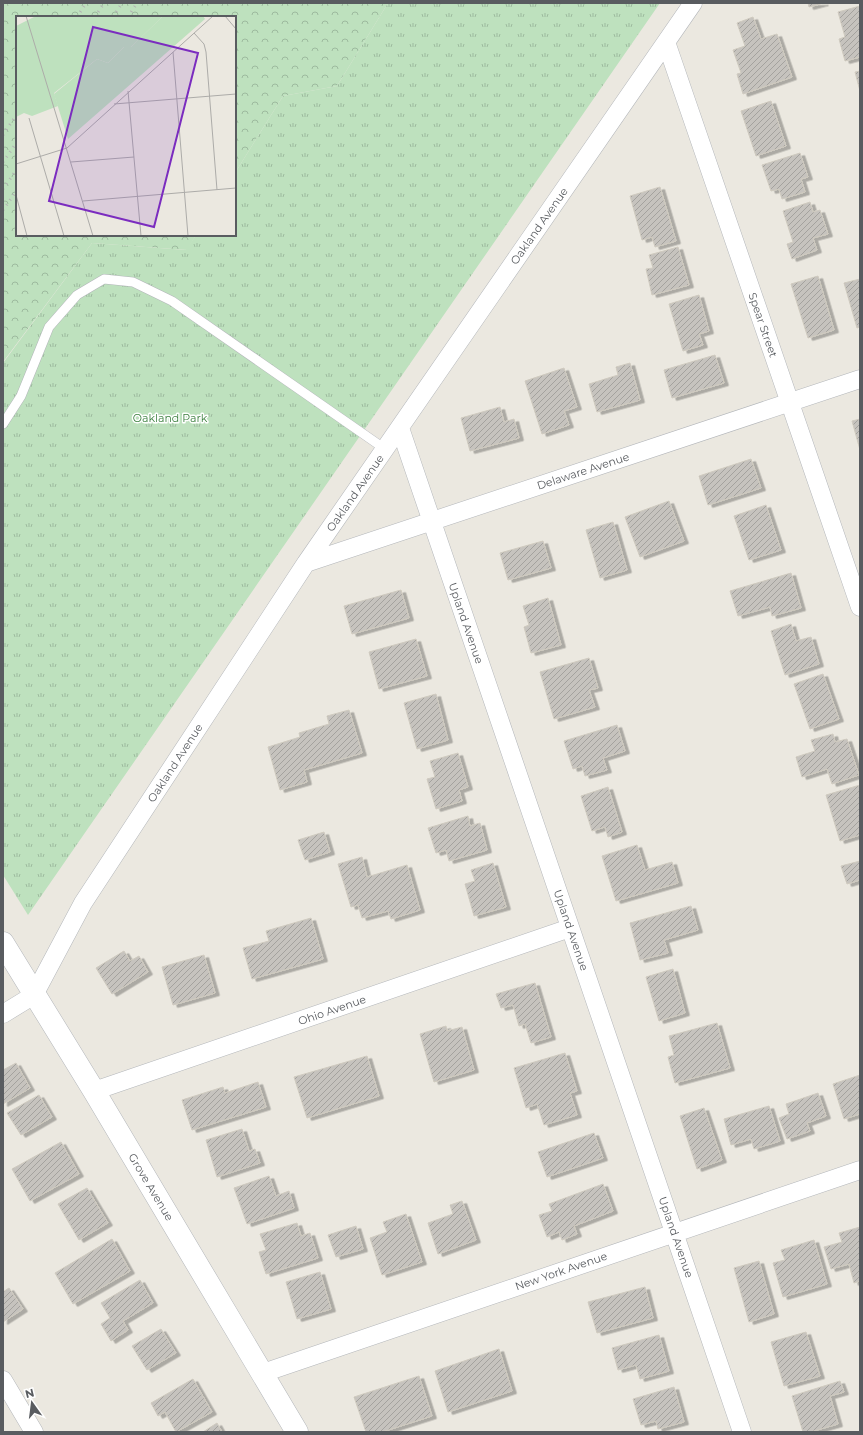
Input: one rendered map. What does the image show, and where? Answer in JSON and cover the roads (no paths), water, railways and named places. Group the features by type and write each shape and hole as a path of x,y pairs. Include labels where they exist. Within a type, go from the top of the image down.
{"street":[{"name":"Oakland Avenue","path":"34,995 83,903 306,563 693,3"},
{"name":"Spear Street","path":"666,42 860,607"},
{"name":"Delaware Avenue","path":"306,563 860,379"},
{"name":"Upland Avenue","path":"400,428 742,1432"},
{"name":"Ohio Avenue","path":"94,1091 570,928"},
{"name":"Grove Avenue","path":"3,943 94,1091 297,1432"},
{"path":"3,1014 34,995"},
{"name":"New York Avenue","path":"262,1373 860,1170"},
{"path":"3,1380 34,1432"}],"lane":[{"path":"3,424 21,396 49,327 77,295 104,279 133,282 172,300 385,449"}],"railway":[{"path":"78,16 86,3"},
{"path":"96,16 104,3"},
{"path":"114,16 122,3"},
{"path":"129,16 137,3"},
{"path":"3,135 16,116"},
{"path":"3,162 16,143"},
{"path":"3,189 16,170"},
{"path":"3,210 16,191"}],"park label":[{"name":"Oakland Park","path":"170,418"}]}
